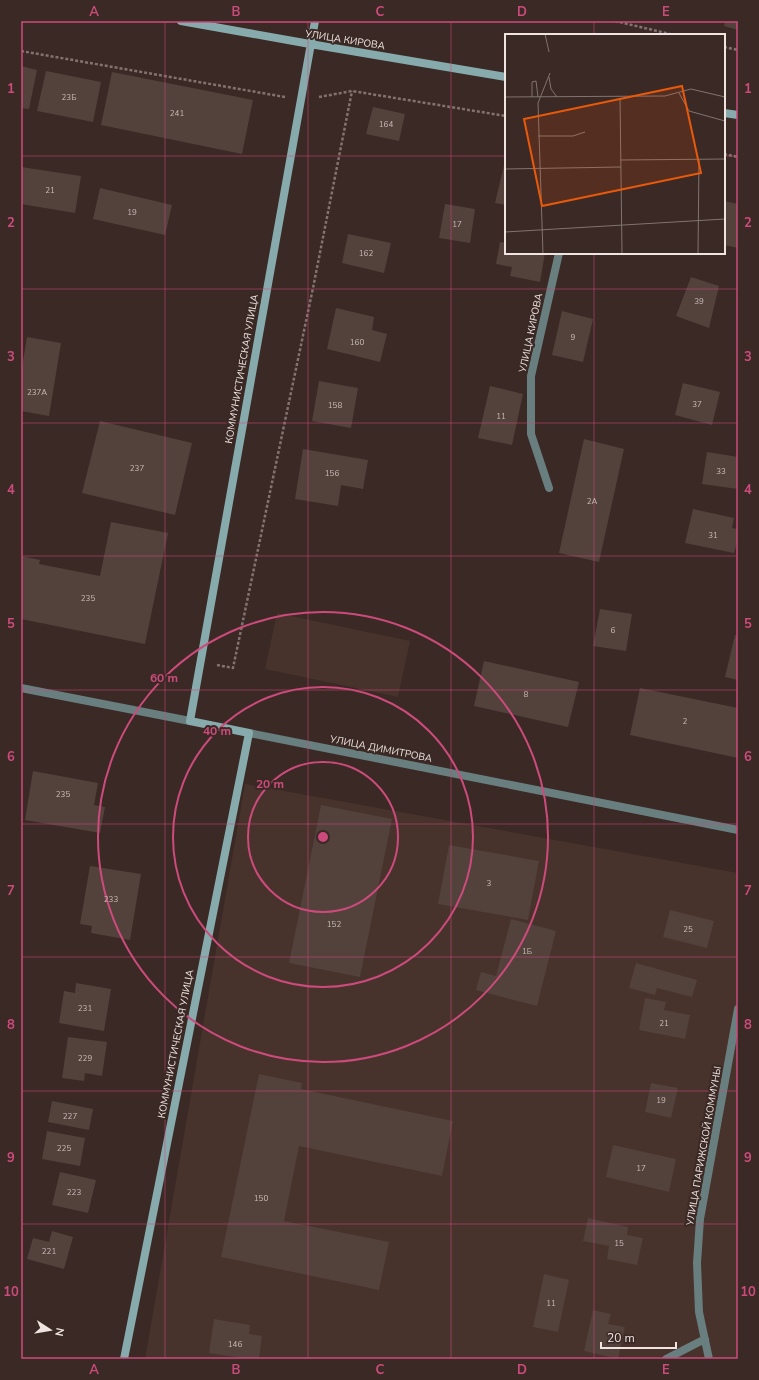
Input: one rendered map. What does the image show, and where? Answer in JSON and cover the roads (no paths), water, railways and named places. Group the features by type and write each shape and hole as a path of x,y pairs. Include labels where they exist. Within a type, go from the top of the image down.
{"street":[{"name":"УЛИЦА КИРОВА","path":"182,21 310,44 505,76"},
{"name":"КОММУНИСТИЧЕСКАЯ УЛИЦА","path":"190,721 315,21"},
{"path":"725,113 738,115"},
{"name":"УЛИЦА КИРОВА","path":"549,488 531,434 531,376 559,254"},
{"name":"УЛИЦА ДИМИТРОВА","path":"21,688 738,830"},
{"name":"КОММУНИСТИЧЕСКАЯ УЛИЦА","path":"124,1359 248,733"},
{"name":"УЛИЦА ПАРИЖСКОЙ КОММУНЫ","path":"709,1359 699,1312 697,1263 700,1219 738,1009"},
{"path":"666,1359 705,1340"}]}
